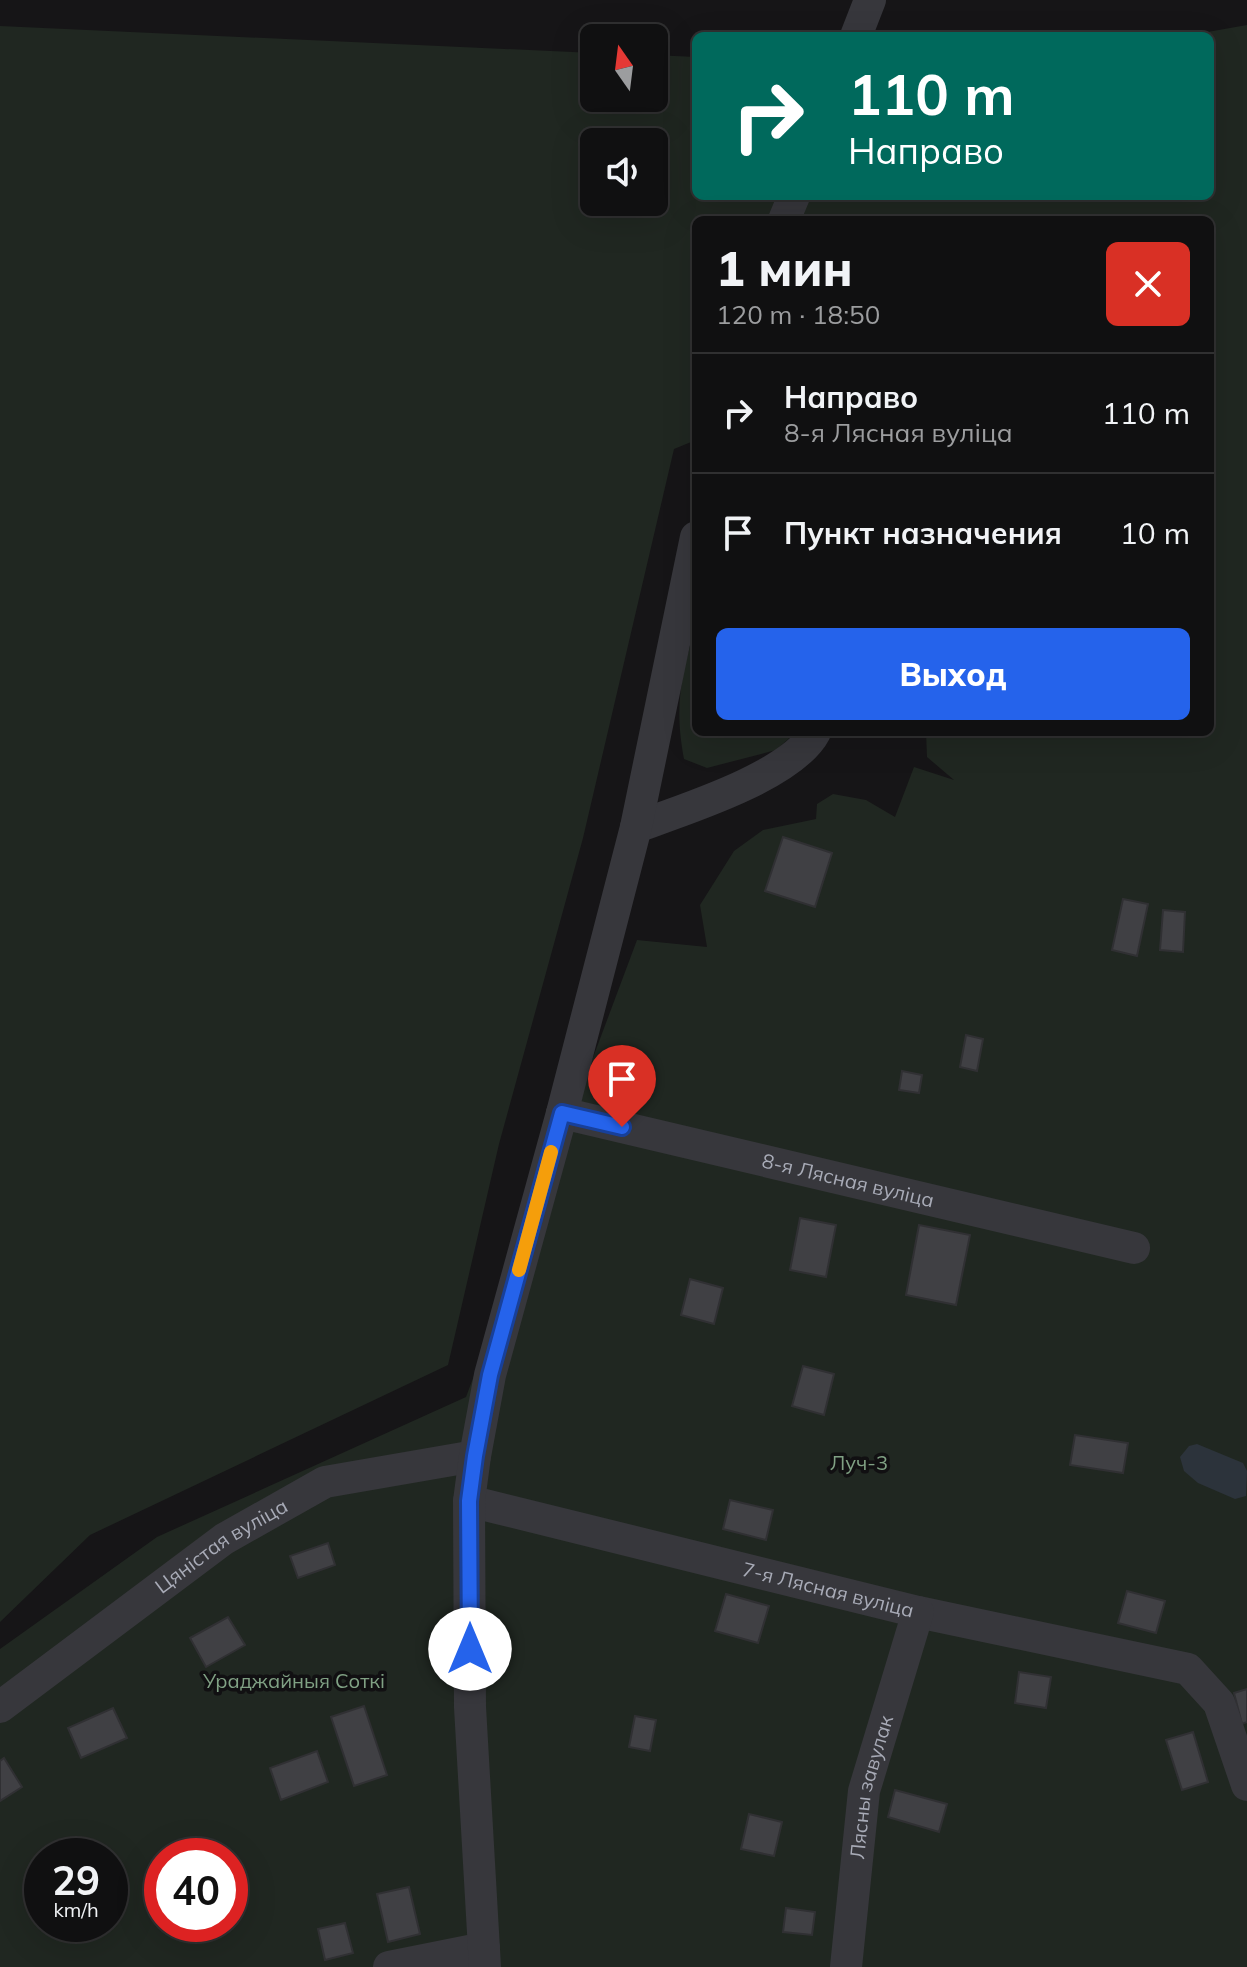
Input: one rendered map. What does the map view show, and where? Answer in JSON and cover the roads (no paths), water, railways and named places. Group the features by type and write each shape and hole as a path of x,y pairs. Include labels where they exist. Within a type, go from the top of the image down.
{"street":[{"path":"858,32 870,0"},
{"path":"389,1967 485,1957 470,1707 469,1501 475,1456 490,1375 636,827 692,556"},
{"path":"636,827 697,805 772,771 809,744 813,736"},
{"name":"8-я Лясная вуліца","path":"562,1113 1134,1248"},
{"name":"Цяністая вуліца","path":"0,1707 224,1539 325,1482 475,1456"},
{"name":"7-я Лясная вуліца","path":"469,1501 918,1612 1188,1669 1219,1703 1247,1785"},
{"name":"Лясны завулак","path":"846,1967 864,1791 918,1612"}],"park label":[{"name":"Луч-3","path":"859,1463"},
{"name":"Ураджайныя Соткі","path":"294,1681"}]}
